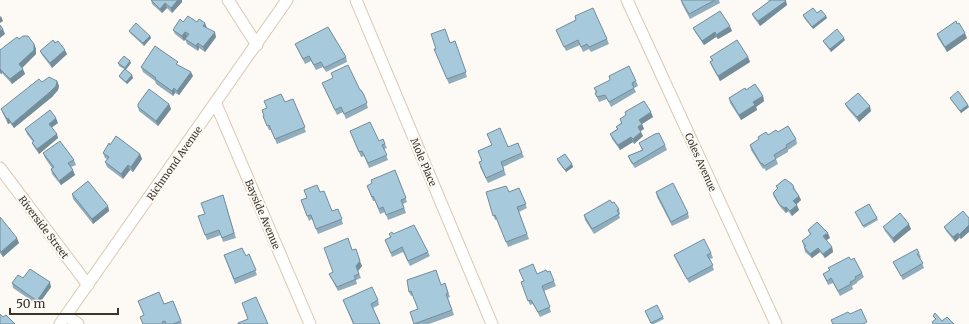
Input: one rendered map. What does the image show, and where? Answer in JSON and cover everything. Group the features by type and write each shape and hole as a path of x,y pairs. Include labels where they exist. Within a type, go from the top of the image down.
{"street":[{"path":"228,0 257,45"},
{"name":"Richmond Avenue","path":"64,320 216,104 287,0"},
{"name":"Mole Place","path":"356,0 492,324"},
{"name":"Coles Avenue","path":"627,0 776,324"},
{"name":"Bayside Avenue","path":"216,104 310,324"},
{"name":"Riverside Street","path":"0,168 88,285"},
{"path":"64,320 78,324"}],"building":[{"path":"151,0 178,0 171,8 165,3 160,9"},
{"path":"681,0 715,0 689,14"},
{"path":"771,0 786,1 758,21 752,14"},
{"path":"593,8 607,39 589,47 587,44 581,47 578,40 564,47 556,30 576,20 575,16"},
{"path":"813,8 817,13 821,10 826,16 812,27 803,15"},
{"path":"720,11 730,26 716,35 715,32 702,41 693,28"},
{"path":"188,16 197,22 199,19 205,23 203,26 215,32 203,47 198,43 196,46 185,39 189,34 185,32 182,36 173,30 180,19 183,22"},
{"path":"956,21 965,33 945,47 937,34"},
{"path":"136,23 150,36 143,43 129,31"},
{"path":"328,27 346,57 324,68 321,62 314,65 309,56 303,59 295,44"},
{"path":"445,29 450,43 455,41 466,72 447,79 434,49 436,49 431,34"},
{"path":"837,29 844,38 830,49 823,41"},
{"path":"23,36 28,36 34,44 34,50 19,64 23,69 10,79 0,69 0,50 17,37 19,39"},
{"path":"53,40 55,43 58,41 65,50 50,63 40,51"},
{"path":"737,40 748,57 718,76 710,62 713,60 710,57"},
{"path":"155,46 178,62 176,64 191,72 177,91 174,88 172,91 141,67"},
{"path":"124,56 130,61 125,68 118,63"},
{"path":"348,65 367,103 344,114 341,107 335,110 322,83 333,78 331,73"},
{"path":"629,66 636,81 632,83 634,88 609,102 605,95 597,97 595,93 597,92 594,88 610,80 609,76"},
{"path":"125,69 132,75 126,82 119,76"},
{"path":"49,77 57,81 56,86 12,124 1,109 39,79 42,82"},
{"path":"755,84 763,96 753,102 755,105 739,115 729,98 745,88 746,90"},
{"path":"149,89 169,104 156,121 138,107 138,104"},
{"path":"958,91 968,105 960,111 950,98"},
{"path":"858,93 870,106 857,117 845,104"},
{"path":"281,94 285,102 293,99 305,127 275,139 269,125 267,126 262,110 267,108 264,101"},
{"path":"644,101 651,112 639,120 642,124 638,127 641,132 633,139 631,137 618,145 610,134 618,129 616,127 622,123 620,119 626,115 625,112"},
{"path":"50,110 56,118 49,124 57,134 37,149 32,143 34,141 25,129"},
{"path":"370,122 379,141 383,139 385,144 382,145 387,155 368,163 362,151 359,152 350,131"},
{"path":"788,126 796,139 774,155 776,159 764,166 762,163 761,164 750,145 766,132 768,135 776,130 778,132"},
{"path":"500,128 508,147 518,143 522,153 501,162 504,170 486,178 479,162 482,161 478,151 492,145 487,134"},
{"path":"659,133 665,145 633,164 628,156 643,150 639,143"},
{"path":"116,136 140,154 131,167 128,165 121,174 105,162 109,157 103,153 109,143 110,145"},
{"path":"60,141 74,160 68,163 73,170 59,181 51,169 54,167 43,153"},
{"path":"565,154 572,164 565,170 557,159"},
{"path":"395,170 406,198 401,200 404,208 386,215 383,207 379,209 367,186 372,183 371,180"},
{"path":"785,179 792,184 799,196 793,201 797,205 790,211 786,207 784,208 779,204 773,193 778,188 776,186"},
{"path":"88,181 108,206 92,219 72,194"},
{"path":"673,183 688,213 671,222 656,192"},
{"path":"317,185 320,192 324,191 332,211 338,209 342,219 316,229 311,215 307,216 301,200 307,198 304,190"},
{"path":"506,186 509,192 519,188 526,204 517,207 527,234 506,242 495,215 493,216 486,192"},
{"path":"223,195 234,233 222,238 219,230 205,235 198,216 205,214 201,203"},
{"path":"610,200 612,203 614,202 619,209 617,210 619,214 592,229 584,215"},
{"path":"869,204 877,218 863,226 855,212"},
{"path":"963,211 969,218 969,225 959,235 958,233 953,237 944,227"},
{"path":"900,213 909,224 893,238 883,227"},
{"path":"0,217 17,238 1,252 0,250"},
{"path":"817,222 828,233 823,236 832,247 823,254 818,248 810,254 804,247 806,246 802,241 811,234 808,230"},
{"path":"414,225 428,252 408,261 402,247 391,253 385,240 391,237 389,234 392,232 393,234"},
{"path":"348,238 352,250 356,249 360,261 356,266 359,274 354,276 356,279 337,287 329,274 333,272 324,248"},
{"path":"704,239 711,253 707,255 713,265 687,279 674,255"},
{"path":"242,248 246,256 249,254 256,270 234,279 224,255"},
{"path":"917,249 919,253 917,254 923,263 901,276 893,262"},
{"path":"849,257 851,260 854,258 862,273 850,282 851,284 838,291 831,278 827,281 823,274 830,270 828,268"},
{"path":"533,264 537,274 546,270 547,272 550,271 554,281 542,286 550,307 538,312 531,300 528,301 521,282 524,281 519,270"},
{"path":"30,269 50,282 37,301 12,283 18,275 23,278"},
{"path":"436,270 441,285 445,283 448,293 446,294 452,310 414,324 410,312 418,309 411,291 409,292 407,280"},
{"path":"372,287 378,300 371,304 380,324 354,324 343,300"},
{"path":"159,292 164,304 173,301 181,321 173,324 166,324 165,321 162,322 163,324 143,324 140,317 144,315 138,301"},
{"path":"256,297 268,324 238,324 248,319 242,303"},
{"path":"657,305 663,317 651,323 645,311"},
{"path":"861,309 867,322 863,324 833,324 831,320 848,312 850,314"},
{"path":"935,313 942,321 947,317 954,324 933,324 932,322 936,319 933,316"},
{"path":"0,314 3,317 6,315 15,324 0,324"}]}
